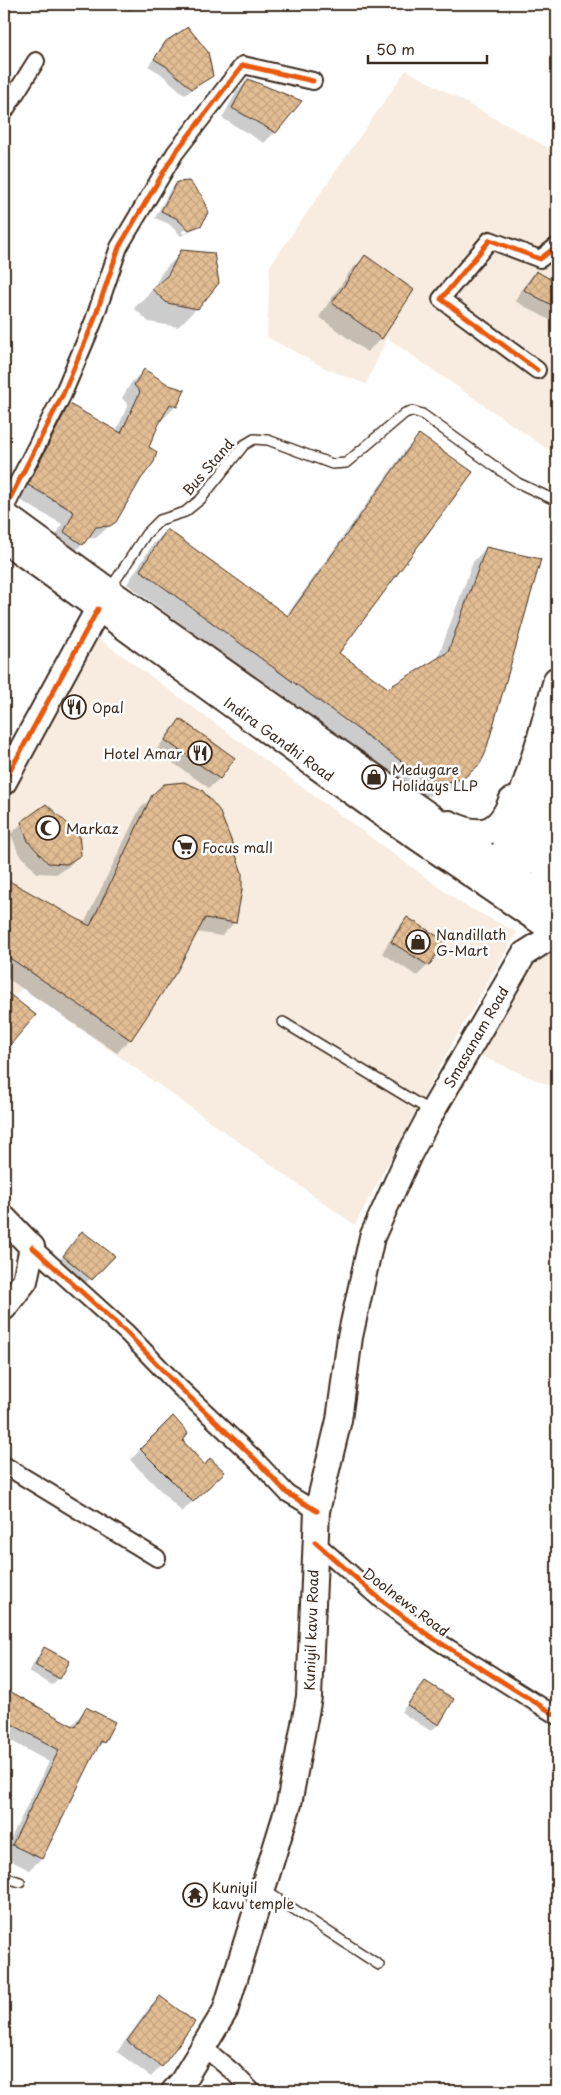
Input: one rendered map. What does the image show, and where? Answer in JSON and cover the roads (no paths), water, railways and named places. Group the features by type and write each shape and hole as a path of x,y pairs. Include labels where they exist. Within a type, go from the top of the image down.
{"main road":[{"name":"Indira Gandhi Road","path":"4,515 103,600 373,807 557,906"},
{"name":"Indira Gandhi Road","path":"4,539 103,600 426,813 505,878 557,933"},
{"path":"4,782 103,600"},
{"path":"505,878 548,752 557,680"},
{"path":"426,813 467,832 495,829 507,814 519,785 548,752"},
{"path":"557,783 544,866 557,891"},
{"name":"Smasanam Road","path":"409,1155 524,954 557,933"},
{"name":"Kuniyil kavu Road","path":"177,2090 225,2010 289,1804 308,1697 318,1511 339,1420 350,1337 372,1237 409,1155"},
{"path":"4,1218 32,1247 25,1281 4,1308"}],"street":[{"path":"4,112 36,61"},
{"path":"4,510 63,394 93,324 119,247 175,153 244,65 313,81"},
{"path":"537,370 440,299 490,240 540,259 557,246"},
{"path":"32,1247 127,1334 177,1385 255,1459 287,1493 318,1511"},
{"path":"4,1465 157,1558"},
{"name":"Doolnews Road","path":"315,1542 381,1600 428,1635 557,1716"},
{"path":"203,2047 234,2072 252,2091"}],"lane":[{"name":"Bus Stand","path":"103,600 146,534 160,520 185,512 201,499 244,445 254,439 268,440 332,464 346,463 405,414 412,411 422,414 518,483 557,501"},
{"path":"283,1022 432,1112"},
{"path":"4,1877 20,1882"},
{"path":"263,1888 379,1965"}],"place":[{"name":"Opal","path":"74,707"},
{"name":"Hotel Amar","path":"200,753"},
{"name":"Medugare Holidays LLP","path":"374,777"},
{"name":"Markaz","path":"48,828"},
{"name":"Focus mall","path":"185,847"},
{"name":"Nandillath G-Mart","path":"418,942"},
{"name":"Kuniyil kavu temple","path":"195,1895"}]}
